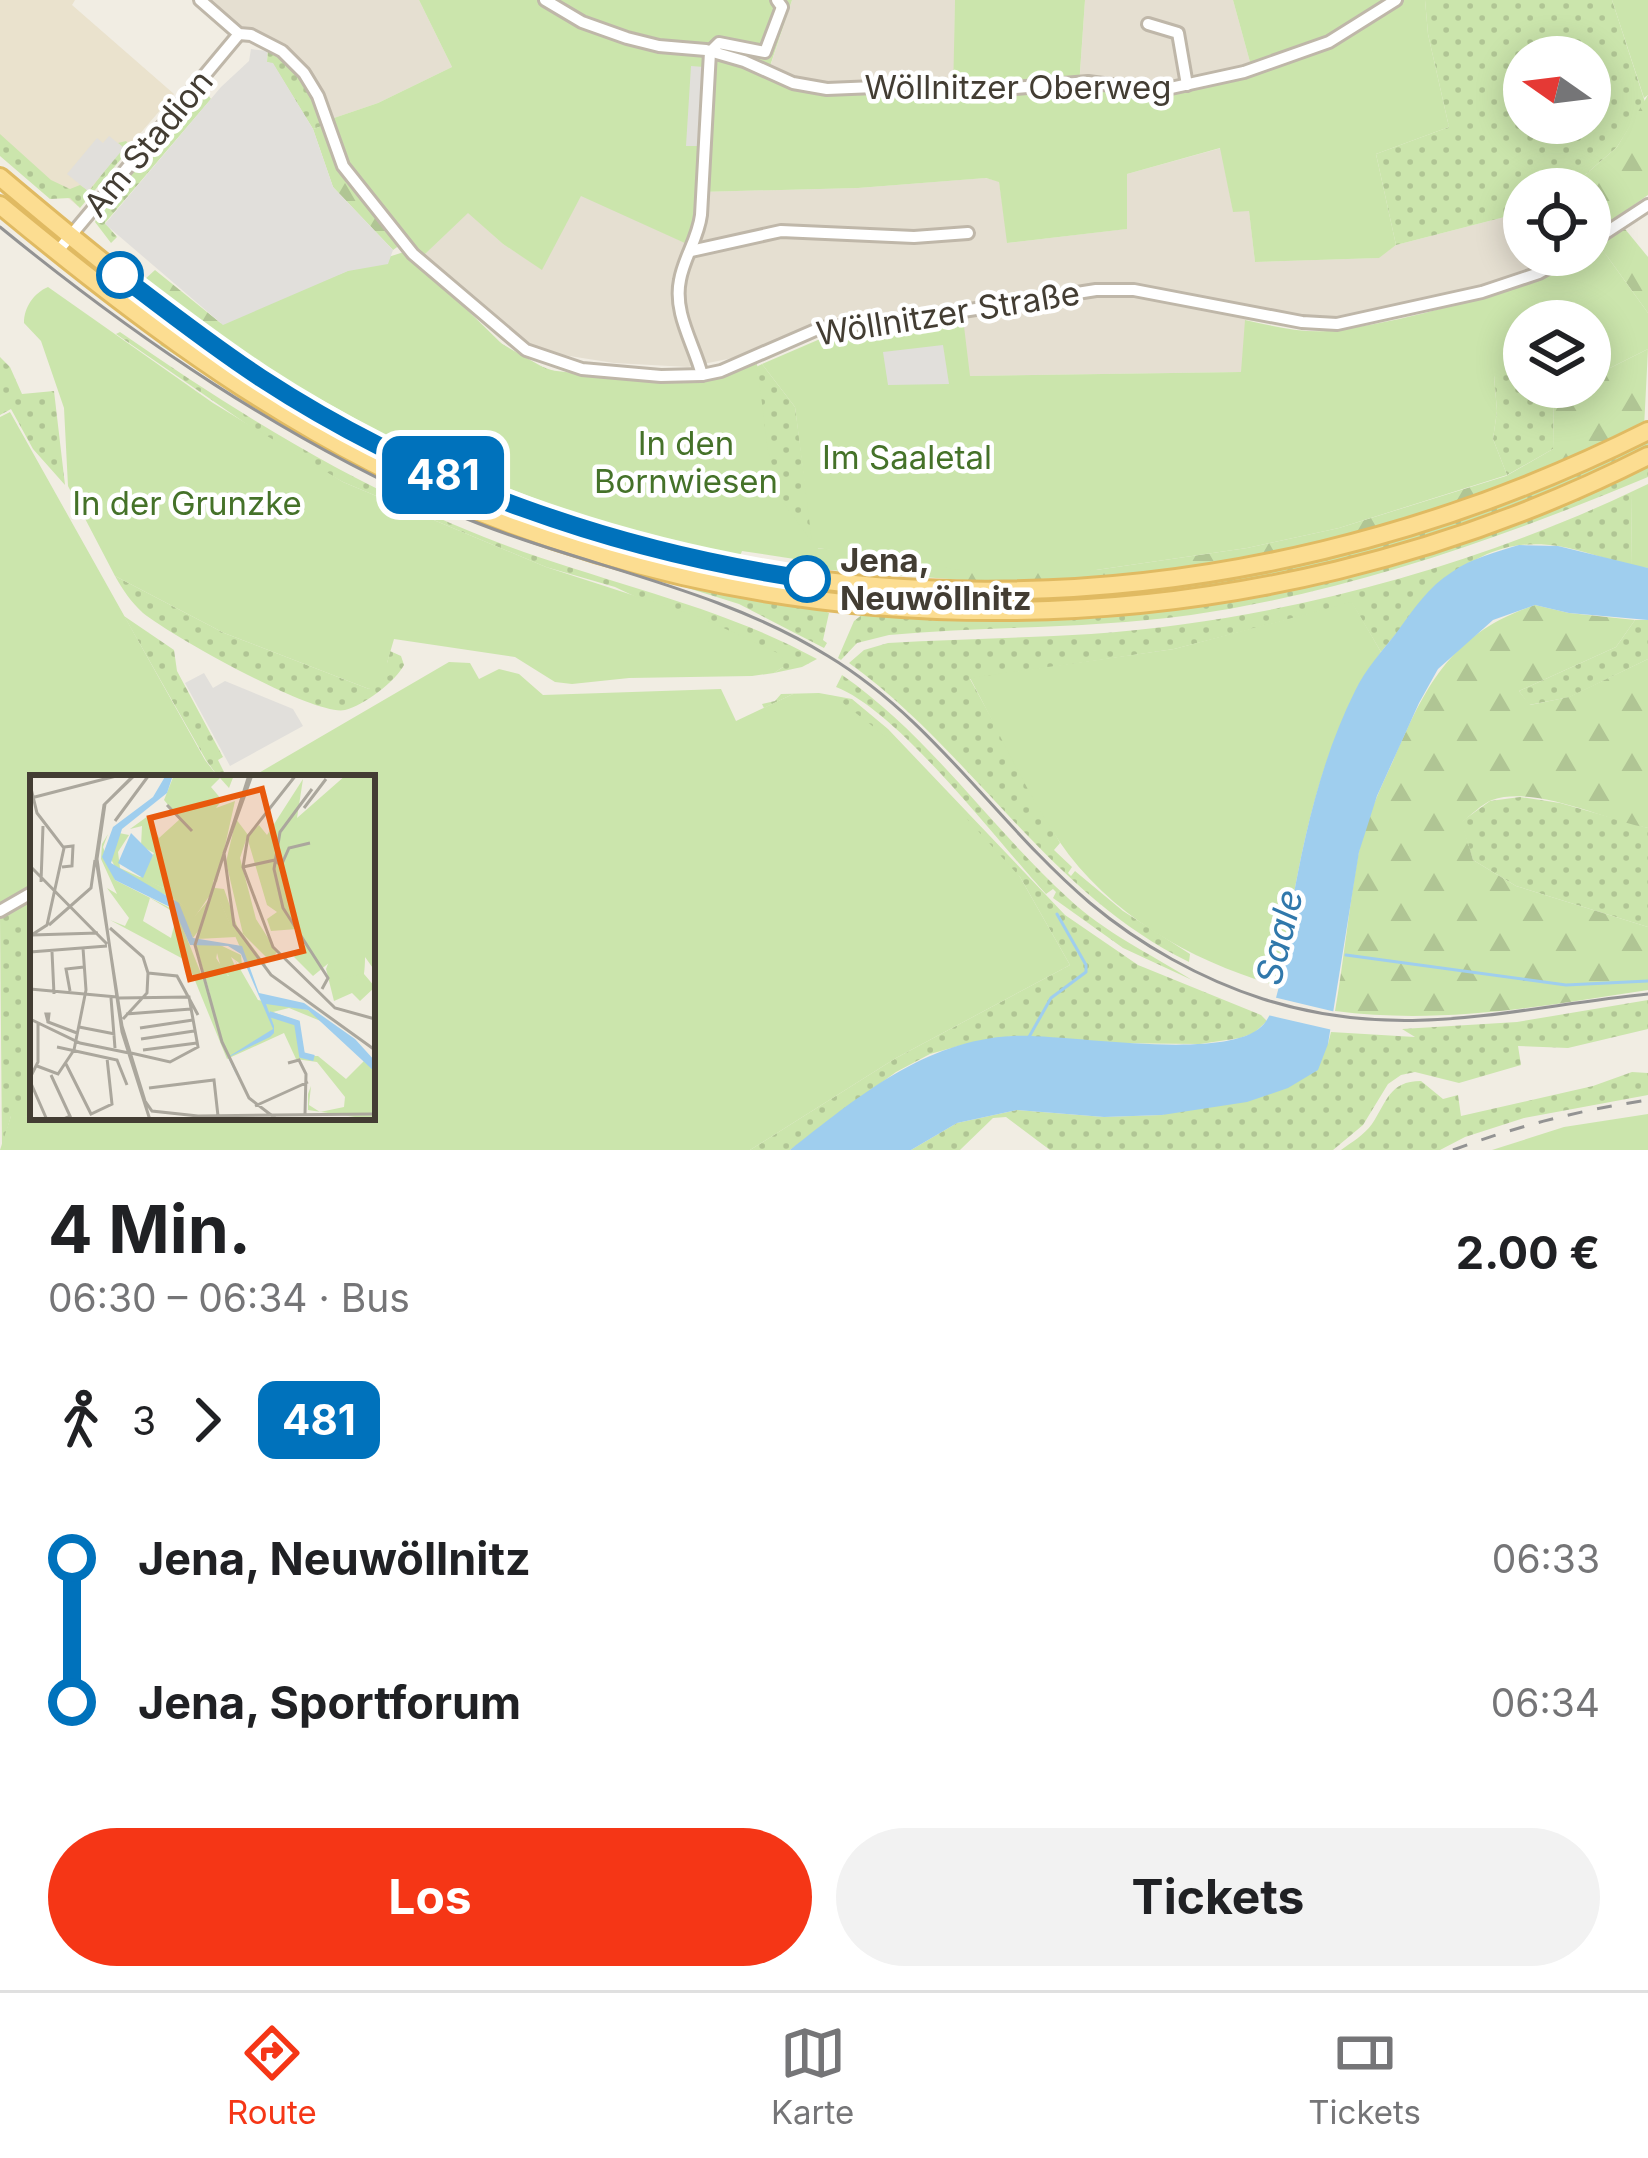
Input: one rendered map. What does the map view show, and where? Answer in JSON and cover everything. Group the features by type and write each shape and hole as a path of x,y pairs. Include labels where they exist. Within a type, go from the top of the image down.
{"main road":[{"path":"0,176 70,236 260,378 395,453 586,530 691,559 831,582 936,591 1037,592 1162,582 1262,566 1387,535 1498,498 1648,431"},
{"path":"0,205 153,327 250,394 428,490 514,525 628,562 832,602 1037,612 1233,593 1426,547 1527,511 1648,456"}],"street":[{"name":"Wöllnitzer Straße","path":"200,0 239,34 282,51 304,73 318,96 343,166 393,232 506,336 538,356 581,369 701,375 721,371 820,328 906,320 1096,290 1134,290 1302,322 1337,324 1482,292 1530,276"},
{"name":"Wöllnitzer Oberweg","path":"544,0 581,22 627,38 744,61 794,83 827,89 923,86 978,91 1088,82 1157,91 1187,86 1329,42 1396,0"},
{"name":"Wöllnitzer Oberweg","path":"710,52 719,44 765,52 780,22 782,7 777,0"},
{"name":"Wöllnitzer Oberweg","path":"1148,24 1178,33 1187,86"},
{"name":"Am Stadion","path":"57,252 239,34"},
{"path":"701,375 680,305 680,281 701,215 710,52"},
{"path":"1611,230 1647,209"},
{"path":"691,251 781,231 914,237 968,233"},
{"path":"0,911 30,894"}],"shaded area":[{"path":"0,0 75,0 72,5 174,94 78,206 0,143"},
{"path":"208,0 419,0 452,67 378,103 331,119 317,79 285,48 241,26"},
{"path":"792,0 955,0 954,95 920,89 835,92 767,76"},
{"path":"1085,0 1233,0 1253,73 1153,96 1079,87"},
{"path":"251,49 267,51 267,62 273,63 313,129 333,187 393,250 388,264 348,271 223,325 105,224 221,87 249,61"},
{"path":"691,66 704,67 699,146 686,146"},
{"path":"109,136 124,148 88,191 67,174 97,138 103,143"},
{"path":"1221,148 1233,211 1249,210 1255,262 1378,258 1396,245 1503,217 1503,276 1543,276 1389,319 1325,331 1246,320 1242,372 969,376 960,309 840,316 738,357 688,367 614,363 544,352 507,329 423,256 468,212 503,244 542,269 581,195 686,243 698,192 858,188 985,178 999,181 1008,243 1126,229 1127,174"},
{"path":"943,345 949,384 888,385 883,352"},
{"path":"204,673 213,688 225,681 293,709 303,726 230,766 185,683"}],"green space":[{"path":"419,0 792,0 767,75 787,84 920,89 953,95 955,0 1085,0 1079,86 1153,96 1253,73 1233,0 1425,0 1449,127 1376,154 1396,245 1379,258 1255,262 1249,211 1233,212 1220,148 1127,174 1127,229 1007,243 999,182 986,178 858,188 699,192 687,244 581,196 542,270 468,213 423,256 368,193 331,119 378,103 452,67"},
{"path":"1425,0 1612,0 1645,102 1617,147 1593,168 1503,168 1503,217 1396,245 1376,154 1449,127"},
{"path":"1612,0 1648,0 1648,95 1644,98"},
{"path":"268,48 303,81 325,125 313,129 273,64 267,62"},
{"path":"206,92 211,99 105,223 117,237 111,243 95,222 103,205 197,94"},
{"path":"1648,95 1648,195 1611,221 1611,168 1593,168 1617,147"},
{"path":"325,125 355,190 400,245 393,250 333,187 313,129"},
{"path":"0,134 51,180 89,191 123,147 118,143 126,141 131,147 80,208 70,198 50,199 0,156"},
{"path":"1625,229 1648,257 1648,313 1611,262 1611,238"},
{"name":"Im Saaletal","path":"407,251 502,344 548,370 653,382 699,379 757,364 768,451 782,501 812,542 795,407 762,364 841,330 963,318 970,376 1241,372 1245,320 1318,331 1360,327 1538,276 1611,276 1611,262 1648,313 1648,349 1611,368 1611,300 1503,300 1503,374 1494,376 1493,439 1507,475 1339,528 1247,548 1096,570 966,571 818,548 814,562 742,551 738,561 611,528 413,451 211,338 219,324"},
{"name":"In den Bornwiesen","path":"388,264 528,362 726,430 814,548 1096,570 1247,548 1339,528 1506,476 1553,449 1554,408 1611,408 1611,368 1648,349 1644,428 1492,495 1339,540 1168,571 1086,581 1003,583 816,569 810,561 215,339 144,280 155,270 223,325 348,271"},
{"path":"93,270 156,318 249,376 585,535 695,567 837,594 710,575 630,556 569,538 449,491 335,434 225,369 158,321"},
{"name":"In der Grunzke","path":"48,287 213,403 343,482 546,567 700,617 782,655 783,667 752,676 572,684 555,682 515,657 394,639 387,663 391,674 369,689 224,633 115,576 68,486 64,408 41,341 24,323 31,301"},
{"path":"120,332 296,445 435,517 526,553 737,622 817,659 774,673 783,667 615,587 546,567 343,482 277,445 116,334"},
{"path":"163,342 320,440 271,415 160,345"},
{"path":"0,357 22,394 54,391 65,485 33,449 11,409 0,415"},
{"path":"762,364 795,407 814,548 753,477 756,367"},
{"path":"1503,373 1503,408 1554,408 1553,449 1507,475 1493,439 1494,375"},
{"path":"10,412 217,775 30,775 30,887 0,904 0,417"},
{"path":"1648,439 1648,445 1612,465 1476,521 1325,566 1247,581 1090,600 933,602 1088,595 1305,559 1445,522 1514,498"},
{"path":"341,452 698,586 820,609 829,613 823,640 827,643 824,648 739,604 553,546 427,496"},
{"path":"1648,463 1648,477 1537,521 1424,560 1309,592 1153,620 889,635 857,643 838,658 854,621 863,614 1010,618 1147,609 1295,587 1369,570 1514,524"},
{"path":"1648,484 1648,568 1632,566 1631,492"},
{"path":"1631,492 1632,566 1558,546 1501,549 1478,559 1436,590 1381,652 1352,603 1174,649 970,679 1060,843 1054,850 1072,867 1068,873 1071,876 1075,871 1123,911 1190,954 1189,962 1094,899 1053,861 935,738 849,663 864,650 888,643 1091,634 1299,604 1502,546"},
{"path":"115,576 224,633 369,689 390,651 401,656 404,665 361,704 329,709 275,688 182,638 143,613"},
{"path":"1352,602 1381,652 1339,729 1324,770 1301,856 1278,986 1185,949 1128,914 1103,892 1047,822 970,678 1174,649"},
{"path":"1535,605 1635,620 1616,647 1519,691 1530,705 1569,697 1648,659 1648,828 1549,800 1510,797 1488,802 1462,822 1473,860 1516,886 1648,927 1648,990 1453,1015 1335,1011 1361,844 1417,708 1462,647 1482,630"},
{"path":"124,616 174,650 177,671 223,757 218,760 226,775 217,775"},
{"path":"1635,620 1648,620 1648,659 1570,697 1529,705 1519,691 1616,647"},
{"path":"449,662 470,663 479,679 499,669 519,674 543,695 721,689 736,721 793,694 834,696 907,753 1020,877 1070,965 896,1058 750,1150 0,1150 11,1116 30,1116 30,1120 375,1120 375,775 255,775"},
{"path":"842,675 903,725 1082,910 1192,980 1123,948 1053,898 1053,889 1046,894 917,749 889,722 836,687"},
{"path":"819,693 852,699 888,729 1065,915 1138,965 1267,1021 1240,1038 1200,1044 1013,1036 962,1045 930,1054 896,1072 790,1150 750,1150 896,1058 1070,965 1020,877 793,694 764,708 762,704 781,694"},
{"path":"1520,797 1648,828 1648,927 1516,886 1473,860 1461,822 1490,801"},
{"path":"30,901 30,1116 11,1116 2,1147 0,917"},
{"path":"1648,1000 1648,1029 1568,1048 1518,1046 1521,1065 1459,1083 1415,1072 1401,1075 1388,1084 1363,1125 1333,1150 1050,1150 1006,1117 993,1118 960,1150 911,1150 957,1123 1017,1110 1104,1117 1162,1115 1328,1044 1331,1032 1415,1037 1402,1029 1517,1022"},
{"path":"1632,1072 1648,1073 1648,1095 1524,1118 1440,1150 1341,1150 1369,1128 1395,1089 1410,1082 1421,1081 1443,1099 1458,1095 1461,1116 1593,1086"},
{"path":"1648,1114 1648,1150 1492,1150 1564,1127"}],"water":[{"path":"1519,545 1558,546 1648,568 1648,620 1535,605 1493,620 1438,669 1377,796 1359,852 1328,1044 1318,1070 1288,1088 1247,1102 1162,1115 1104,1117 1017,1110 957,1123 911,1150 790,1150 893,1075 950,1048 1013,1036 1183,1045 1246,1036 1264,1024 1279,986 1315,798 1359,683 1436,585 1468,563"}],"pier":[{"path":"1269,996 1340,1013 1337,1031 1263,1014"}],"waterway":[{"path":"1029,1037 1051,998 1086,972 1057,914"},
{"path":"1346,955 1566,985 1648,981"}],"tram line":[{"path":"0,227 159,347 328,452 448,511 737,611 828,656 866,682 933,741 1090,903 1150,947 1194,971 1263,999 1362,1019 1456,1018 1648,994"}],"railway":[{"path":"1453,1150 1549,1120 1648,1100"}],"bus line":[{"name":"481","path":"120,275 260,378 395,453 471,487 586,530 691,559 807,579"}],"place":[{"name":"Jena, Neuwöllnitz","path":"807,579"}],"water label":[{"name":"Saale","path":"1279,937"}]}
